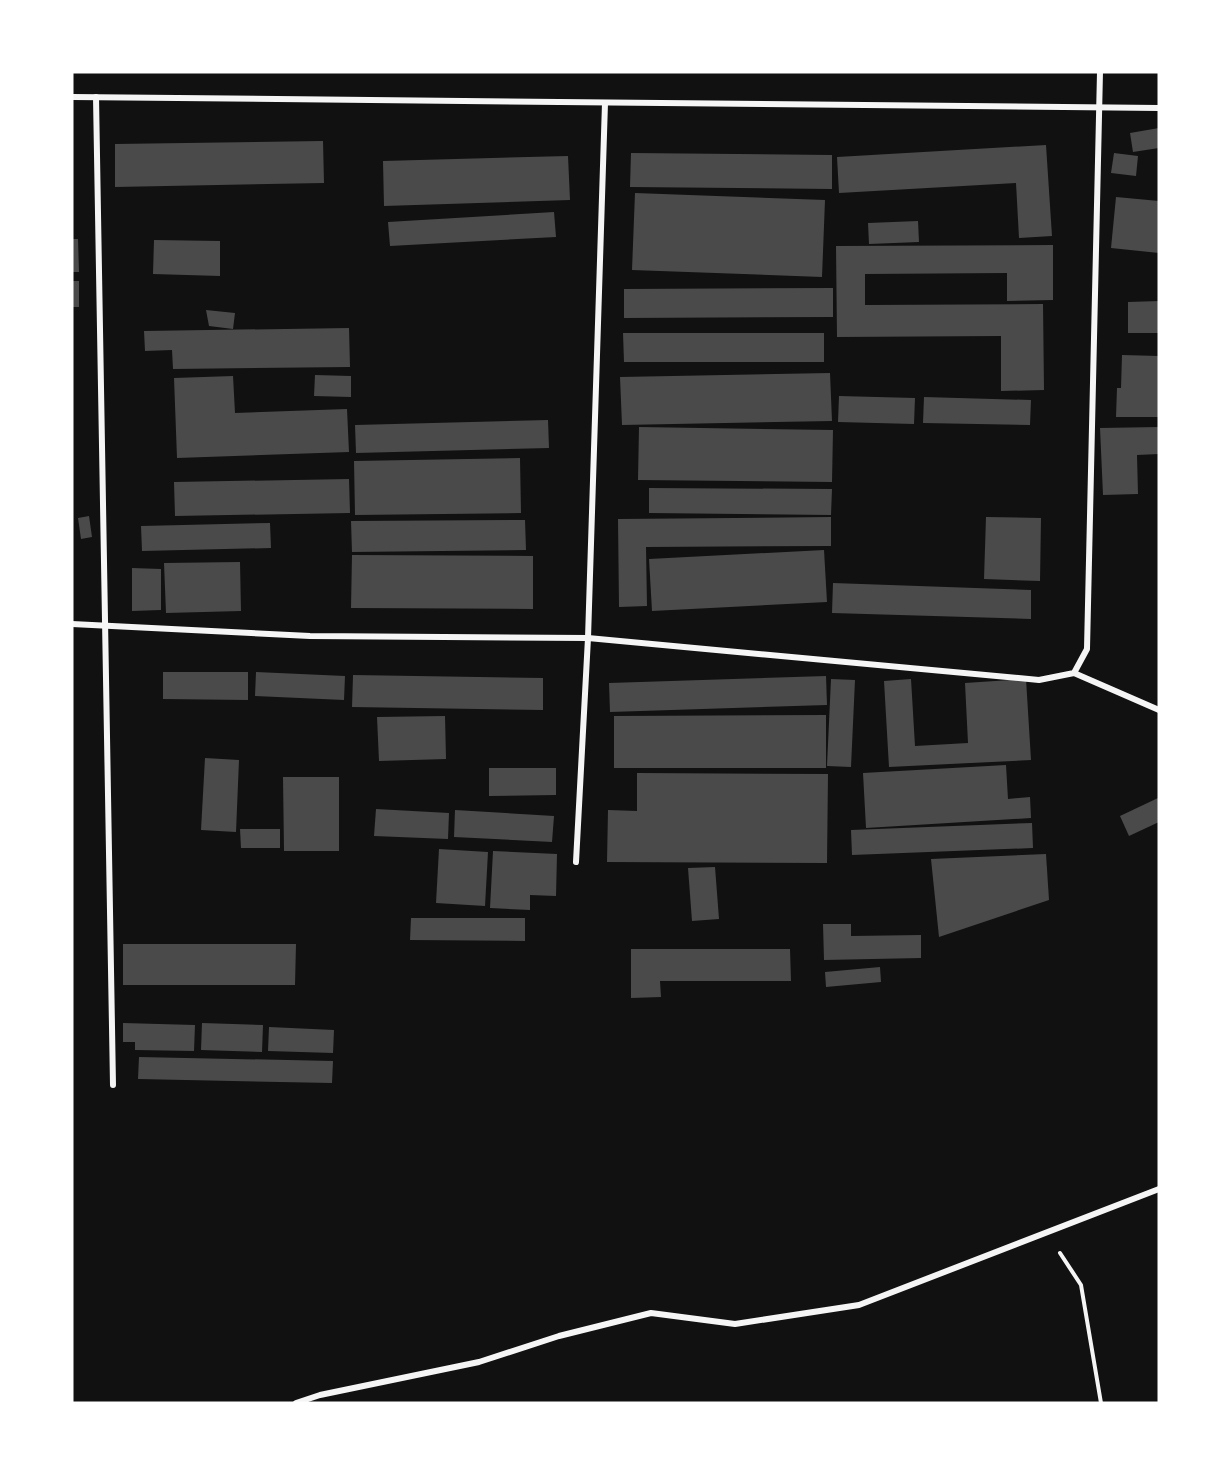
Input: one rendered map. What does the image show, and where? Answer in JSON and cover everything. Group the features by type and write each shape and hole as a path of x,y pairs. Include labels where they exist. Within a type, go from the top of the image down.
{"street":[{"path":"1074,673 1087,649 1100,72"},
{"path":"72,97 1159,108"},
{"path":"96,97 113,1085"},
{"path":"576,862 588,638 605,103"},
{"path":"72,624 310,636 588,638 1039,680 1074,673 1159,710"},
{"path":"296,1403 320,1395 479,1362 559,1336 651,1313 735,1324 859,1305 1159,1189"}],"path":[{"path":"1045,1233 1082,1285 1101,1403"}],"building":[{"path":"1159,128 1159,148 1133,152 1130,133"},
{"path":"323,141 324,183 115,187 115,144"},
{"path":"1046,145 1052,236 1019,238 1016,183 839,193 837,157"},
{"path":"631,153 832,155 832,189 630,187"},
{"path":"1114,153 1138,156 1136,176 1111,173"},
{"path":"568,156 570,200 384,206 383,161"},
{"path":"635,193 825,200 822,277 632,270"},
{"path":"1116,197 1159,201 1159,253 1111,248"},
{"path":"554,212 556,237 390,246 388,222"},
{"path":"918,221 919,242 869,244 868,223"},
{"path":"72,239 78,239 79,272 72,272"},
{"path":"154,240 220,241 220,276 153,274"},
{"path":"1053,245 1053,300 1007,301 1007,273 865,274 865,305 1043,304 1044,390 1001,391 1001,336 837,337 836,246"},
{"path":"72,281 79,281 79,307 72,307"},
{"path":"833,288 833,317 624,318 624,289"},
{"path":"1159,301 1159,333 1128,333 1128,302"},
{"path":"206,310 235,313 233,329 209,326"},
{"path":"349,328 350,367 173,369 172,350 145,351 144,331"},
{"path":"623,333 824,333 824,362 624,362"},
{"path":"1122,355 1159,356 1159,417 1116,417 1117,388 1121,388"},
{"path":"830,373 832,421 622,425 620,377"},
{"path":"315,375 351,376 351,397 314,396"},
{"path":"233,376 235,413 347,409 349,452 177,458 174,378"},
{"path":"839,396 915,398 914,424 838,422"},
{"path":"924,397 1031,400 1030,425 923,423"},
{"path":"548,420 549,448 356,453 355,425"},
{"path":"639,427 833,430 832,482 638,480"},
{"path":"1159,427 1159,454 1137,455 1138,494 1103,495 1100,428"},
{"path":"520,458 521,513 355,515 354,461"},
{"path":"349,479 350,513 175,516 174,482"},
{"path":"649,488 832,489 831,515 649,513"},
{"path":"89,516 92,537 81,539 78,518"},
{"path":"831,517 831,546 646,547 647,606 619,607 618,519"},
{"path":"986,517 1041,518 1040,581 984,579"},
{"path":"525,520 526,550 352,552 351,521"},
{"path":"270,523 271,548 142,551 141,526"},
{"path":"824,550 827,602 652,611 649,559"},
{"path":"352,555 533,556 533,609 351,608"},
{"path":"240,562 241,611 166,613 164,563"},
{"path":"132,568 161,569 161,610 132,611"},
{"path":"833,583 1031,590 1031,619 832,613"},
{"path":"163,672 248,672 248,700 163,699"},
{"path":"256,672 345,676 344,700 255,696"},
{"path":"353,675 543,678 543,710 352,707"},
{"path":"826,676 827,705 610,712 609,683"},
{"path":"831,679 855,680 851,767 827,766"},
{"path":"911,679 915,746 968,743 965,683 1026,679 1031,760 889,767 884,681"},
{"path":"826,715 826,768 614,768 614,716"},
{"path":"445,716 446,759 379,761 377,717"},
{"path":"205,758 239,760 236,832 201,830"},
{"path":"1006,765 1008,799 1030,797 1031,818 866,828 863,773"},
{"path":"489,768 556,768 556,795 489,796"},
{"path":"637,773 828,774 827,863 607,862 608,810 637,811"},
{"path":"283,777 339,777 339,851 284,851"},
{"path":"1158,798 1159,822 1129,836 1120,816"},
{"path":"376,809 449,813 448,839 374,836"},
{"path":"455,810 554,816 552,842 454,837"},
{"path":"1032,823 1033,848 852,855 851,830"},
{"path":"240,829 280,829 280,848 241,848"},
{"path":"439,849 488,852 485,906 436,903"},
{"path":"493,851 557,854 556,896 530,895 530,910 490,908"},
{"path":"1046,854 1049,900 939,937 931,859"},
{"path":"715,867 719,919 692,921 688,868"},
{"path":"411,918 525,918 525,941 410,940"},
{"path":"823,924 851,924 851,936 921,935 921,958 824,960"},
{"path":"123,944 296,944 295,985 123,985"},
{"path":"631,949 790,949 791,981 660,981 661,997 631,998"},
{"path":"880,967 881,982 826,987 825,972"},
{"path":"123,1023 195,1025 194,1051 135,1050 135,1042 123,1042"},
{"path":"202,1023 263,1025 262,1052 201,1050"},
{"path":"269,1027 334,1030 333,1053 268,1051"},
{"path":"139,1057 333,1061 332,1083 138,1079"}]}
